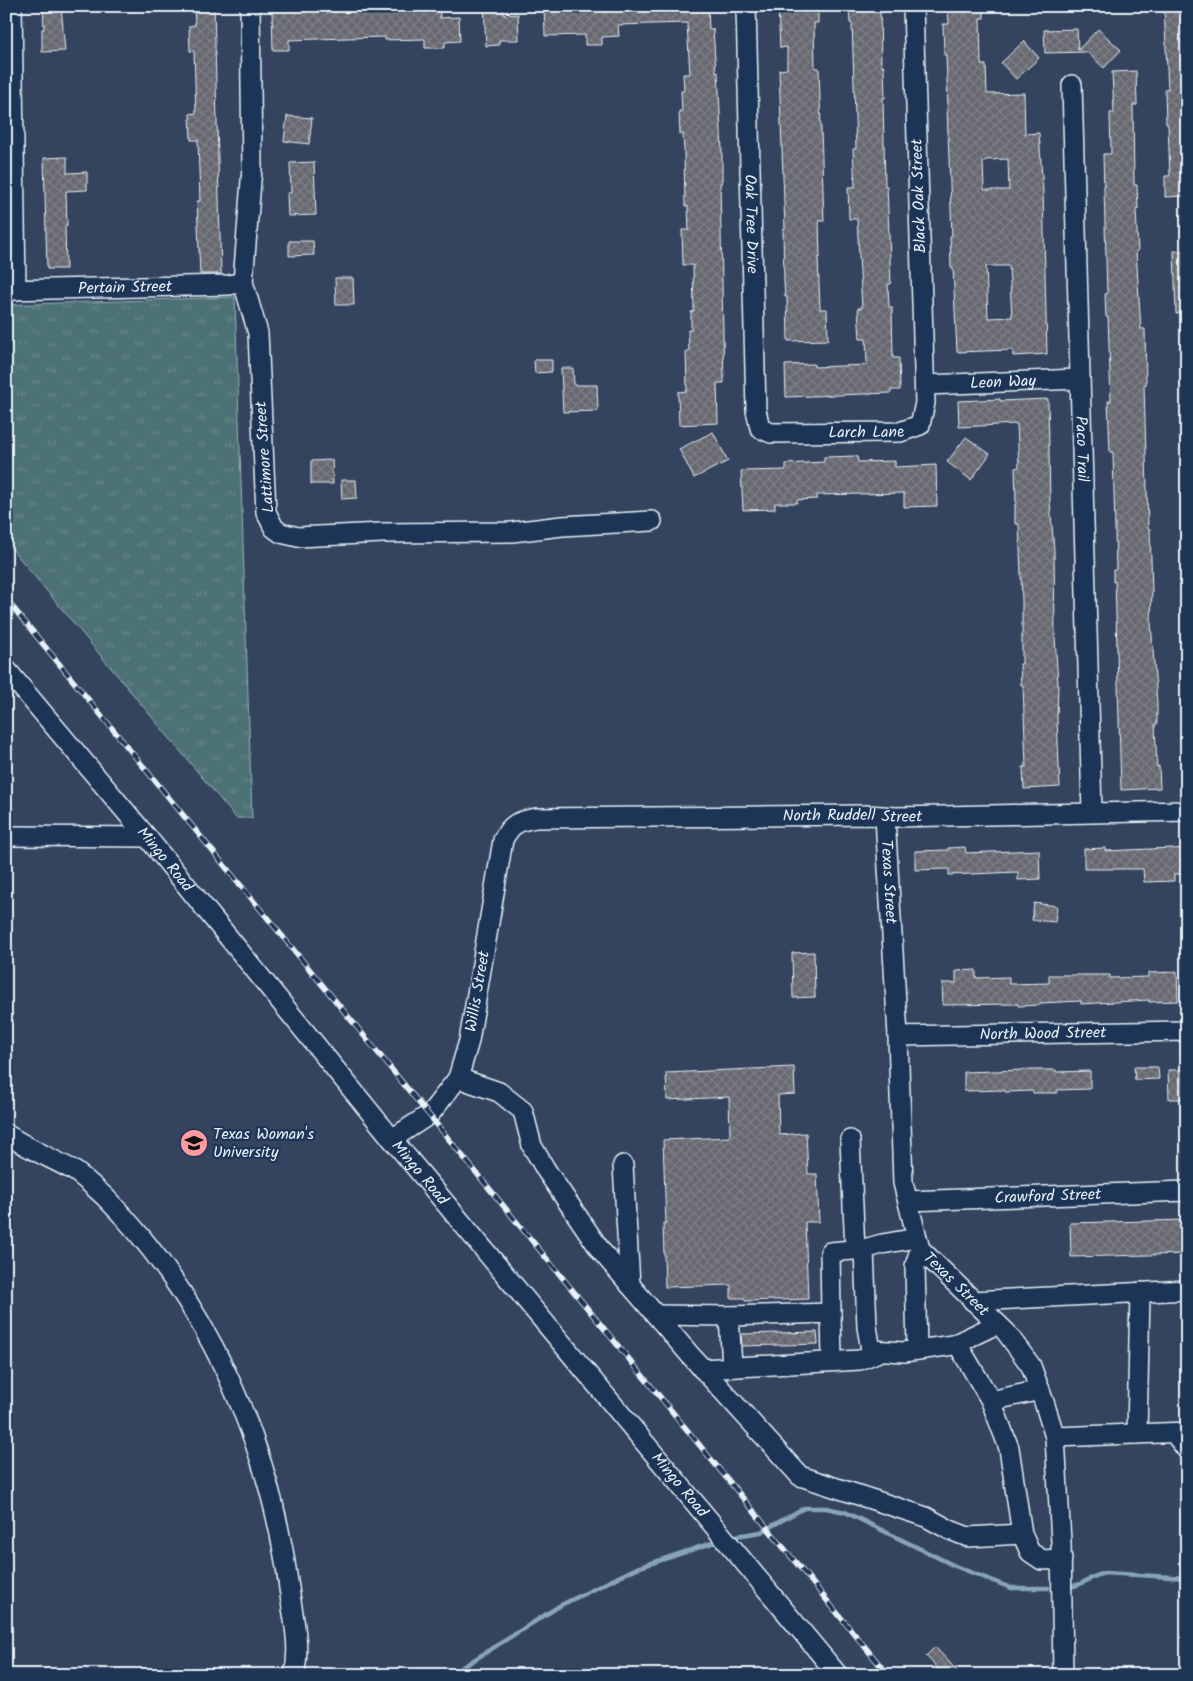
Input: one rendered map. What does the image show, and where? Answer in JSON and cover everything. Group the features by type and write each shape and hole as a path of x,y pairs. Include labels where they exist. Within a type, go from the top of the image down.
{"street":[{"path":"11,290 12,6"},
{"name":"Lattimore Street","path":"250,6 252,168 244,282 258,333 266,512 274,528 281,533 298,537 383,533 512,532 562,526 652,521"},
{"name":"Oak Tree Drive","path":"746,6 756,410 760,428 771,434"},
{"name":"Black Oak Street","path":"913,6 925,385"},
{"name":"Paco Trail","path":"1072,85 1092,812"},
{"name":"Pertain Street","path":"11,290 229,285 244,282"},
{"name":"Leon Way","path":"925,385 1079,379"},
{"name":"Larch Lane","path":"771,434 900,432 920,425 925,403 925,385"},
{"name":"Mingo Road","path":"6,670 147,837 392,1139 838,1675"},
{"name":"North Ruddell Street","path":"519,821 536,818 649,816 868,814 886,817 1187,811"},
{"name":"Texas Street","path":"886,817 898,1036 903,1184 919,1244 1006,1332 1031,1366 1040,1390 1055,1437 1062,1559 1063,1675"},
{"name":"Willis Street","path":"392,1139 430,1114 458,1078 469,1041 503,840 508,830 519,821"},
{"path":"6,836 147,837"},
{"name":"North Wood Street","path":"898,1036 1187,1031"},
{"path":"458,1078 499,1092 523,1111 532,1146 546,1170 601,1250 702,1369 800,1476 926,1517 968,1537 1022,1534"},
{"path":"6,1134 75,1172 104,1197 151,1250 178,1288 202,1327 238,1399 248,1423 268,1485 288,1578 297,1647 297,1664 294,1675"},
{"path":"850,1140 867,1328 871,1350 904,1352 957,1343 997,1324"},
{"path":"623,1165 630,1285"},
{"name":"Crawford Street","path":"908,1202 1187,1191"},
{"path":"832,1362 830,1252 860,1250 882,1244 919,1244 915,1266 917,1350"},
{"path":"974,1301 1187,1290"},
{"path":"1137,1434 1140,1292"},
{"path":"656,1316 830,1313"},
{"path":"729,1316 732,1367"},
{"path":"957,1343 992,1401 1009,1448 1022,1534 1030,1552 1042,1560 1062,1559"},
{"path":"702,1369 860,1360 881,1351"},
{"path":"992,1401 1040,1390"},
{"path":"1055,1437 1180,1432 1187,1450"}],"green space":[{"path":"235,297 252,818 236,818 6,542 6,305"}],"building":[{"path":"43,6 61,6 65,51 42,52"},
{"path":"194,6 214,6 221,274 200,274 197,201 200,201 198,140 191,140 190,114 196,113 194,51 190,51 189,26 195,25"},
{"path":"423,6 439,6 440,18 459,17 460,41 445,42 445,48 425,48 425,39 385,40 385,37 289,40 289,50 273,50 272,10 324,8 325,12 378,11 423,9"},
{"path":"484,6 503,6 504,15 518,14 519,40 499,40 499,45 486,46"},
{"path":"544,6 708,6 709,29 713,29 716,73 718,72 722,151 722,183 720,183 724,383 717,383 718,423 679,425 678,392 687,391 686,351 689,351 688,330 691,330 691,312 694,311 693,265 683,265 682,230 689,230 688,206 685,206 683,134 680,134 679,111 682,111 681,91 684,91 683,74 690,74 687,23 618,25 619,36 602,37 602,45 585,45 585,35 545,36"},
{"path":"784,6 818,6 818,23 814,23 815,68 819,68 824,221 819,221 820,258 818,258 820,309 827,309 828,340 788,341 787,297 785,297 784,282 783,229 785,229 779,70 787,69 787,47 780,48 778,8 784,8"},
{"path":"849,6 880,6 881,66 884,66 885,98 883,98 885,186 887,186 891,284 888,284 889,307 892,307 893,358 899,358 900,390 891,390 891,393 786,397 785,365 814,364 814,367 867,365 866,339 860,339 858,308 862,308 857,219 849,219 848,187 855,187 853,149 856,149 852,23 850,23"},
{"path":"948,6 984,6 984,18 980,18 981,65 986,65 987,94 1024,93 1025,134 1039,133 1043,191 1047,354 1013,356 1013,350 957,352 953,268 951,268 950,236 952,236 948,107 943,24 949,24","holes":["1008,159 1009,190 984,190 983,162 985,160","986,266 1009,266 1012,317 988,318"]},
{"path":"1164,7 1187,7 1187,196 1165,197 1165,176 1170,176 1168,124 1166,124 1165,89 1168,89"},
{"path":"1077,29 1078,50 1098,29 1121,50 1104,68 1087,52 1045,53 1044,30"},
{"path":"1024,41 1039,58 1016,79 1001,63"},
{"path":"1136,71 1137,105 1133,105 1134,185 1137,185 1138,209 1136,209 1138,251 1136,251 1141,329 1145,329 1146,385 1144,385 1148,529 1150,529 1152,590 1151,623 1157,703 1157,724 1155,724 1157,767 1159,766 1160,788 1121,790 1115,581 1113,582 1113,570 1116,570 1113,452 1110,452 1108,401 1111,401 1108,317 1106,317 1105,294 1107,294 1103,154 1111,154 1110,113 1114,113 1112,72"},
{"path":"287,116 312,118 309,144 284,141"},
{"path":"67,157 67,173 87,172 87,190 66,191 66,269 47,269 44,158"},
{"path":"314,162 316,215 288,216 287,193 291,193 290,163"},
{"path":"289,241 313,241 314,255 289,256"},
{"path":"1174,251 1187,251 1187,313 1176,314"},
{"path":"335,278 353,278 354,305 336,305"},
{"path":"534,360 552,360 552,372 535,373"},
{"path":"561,368 573,368 574,385 597,385 598,411 563,412"},
{"path":"1000,399 1000,401 1048,399 1060,787 1024,789 1023,767 1026,767 1023,685 1021,685 1020,664 1022,664 1022,601 1019,524 1015,524 1015,468 1019,467 1017,424 959,427 958,401"},
{"path":"713,432 728,461 694,478 679,449"},
{"path":"966,437 990,454 971,480 947,462"},
{"path":"857,456 858,462 895,461 895,467 936,465 937,506 904,507 904,493 817,495 817,499 797,500 797,503 775,503 775,509 743,510 741,471 786,470 786,464 824,462 824,457"},
{"path":"332,460 333,484 311,484 311,461"},
{"path":"341,480 356,480 357,498 342,499"},
{"path":"965,847 966,853 1039,850 1040,879 1018,880 1018,872 949,875 949,869 915,870 915,851 948,850 948,848"},
{"path":"1105,848 1105,851 1187,848 1187,874 1174,874 1174,881 1144,882 1143,869 1084,869 1084,849"},
{"path":"1034,903 1057,906 1055,922 1032,920"},
{"path":"814,952 815,997 793,998 792,953"},
{"path":"976,970 976,978 1009,977 1009,984 1049,983 1049,975 1110,975 1110,978 1148,977 1148,973 1177,972 1178,1001 1149,1002 1149,1000 1081,1004 1081,1001 1018,1006 1018,1004 943,1005 942,983 956,983 956,971"},
{"path":"794,1067 795,1094 778,1095 779,1135 806,1133 808,1174 817,1174 819,1222 805,1222 808,1299 745,1301 745,1298 731,1298 731,1285 665,1287 663,1223 666,1223 663,1140 730,1137 729,1097 667,1100 666,1073"},
{"path":"1134,1067 1158,1067 1159,1079 1135,1080"},
{"path":"1056,1070 1056,1072 1090,1071 1090,1089 1057,1090 1057,1093 1033,1093 1033,1091 1005,1092 1005,1090 964,1091 964,1072"},
{"path":"1168,1070 1187,1070 1187,1099 1169,1099"},
{"path":"1187,1220 1187,1254 1071,1257 1070,1223"},
{"path":"817,1332 818,1344 742,1346 741,1334"},
{"path":"935,1647 960,1675 944,1675 926,1656"}],"waterway":[{"path":"730,1537 761,1532 804,1508 826,1508 845,1512 955,1566 1011,1588 1048,1588"},
{"path":"450,1675 561,1605 637,1568 721,1540"},
{"path":"1073,1586 1105,1573 1187,1578"}],"railway":[{"path":"6,599 888,1675"}],"place":[{"name":"Texas Woman's University","path":"194,1143"}]}
